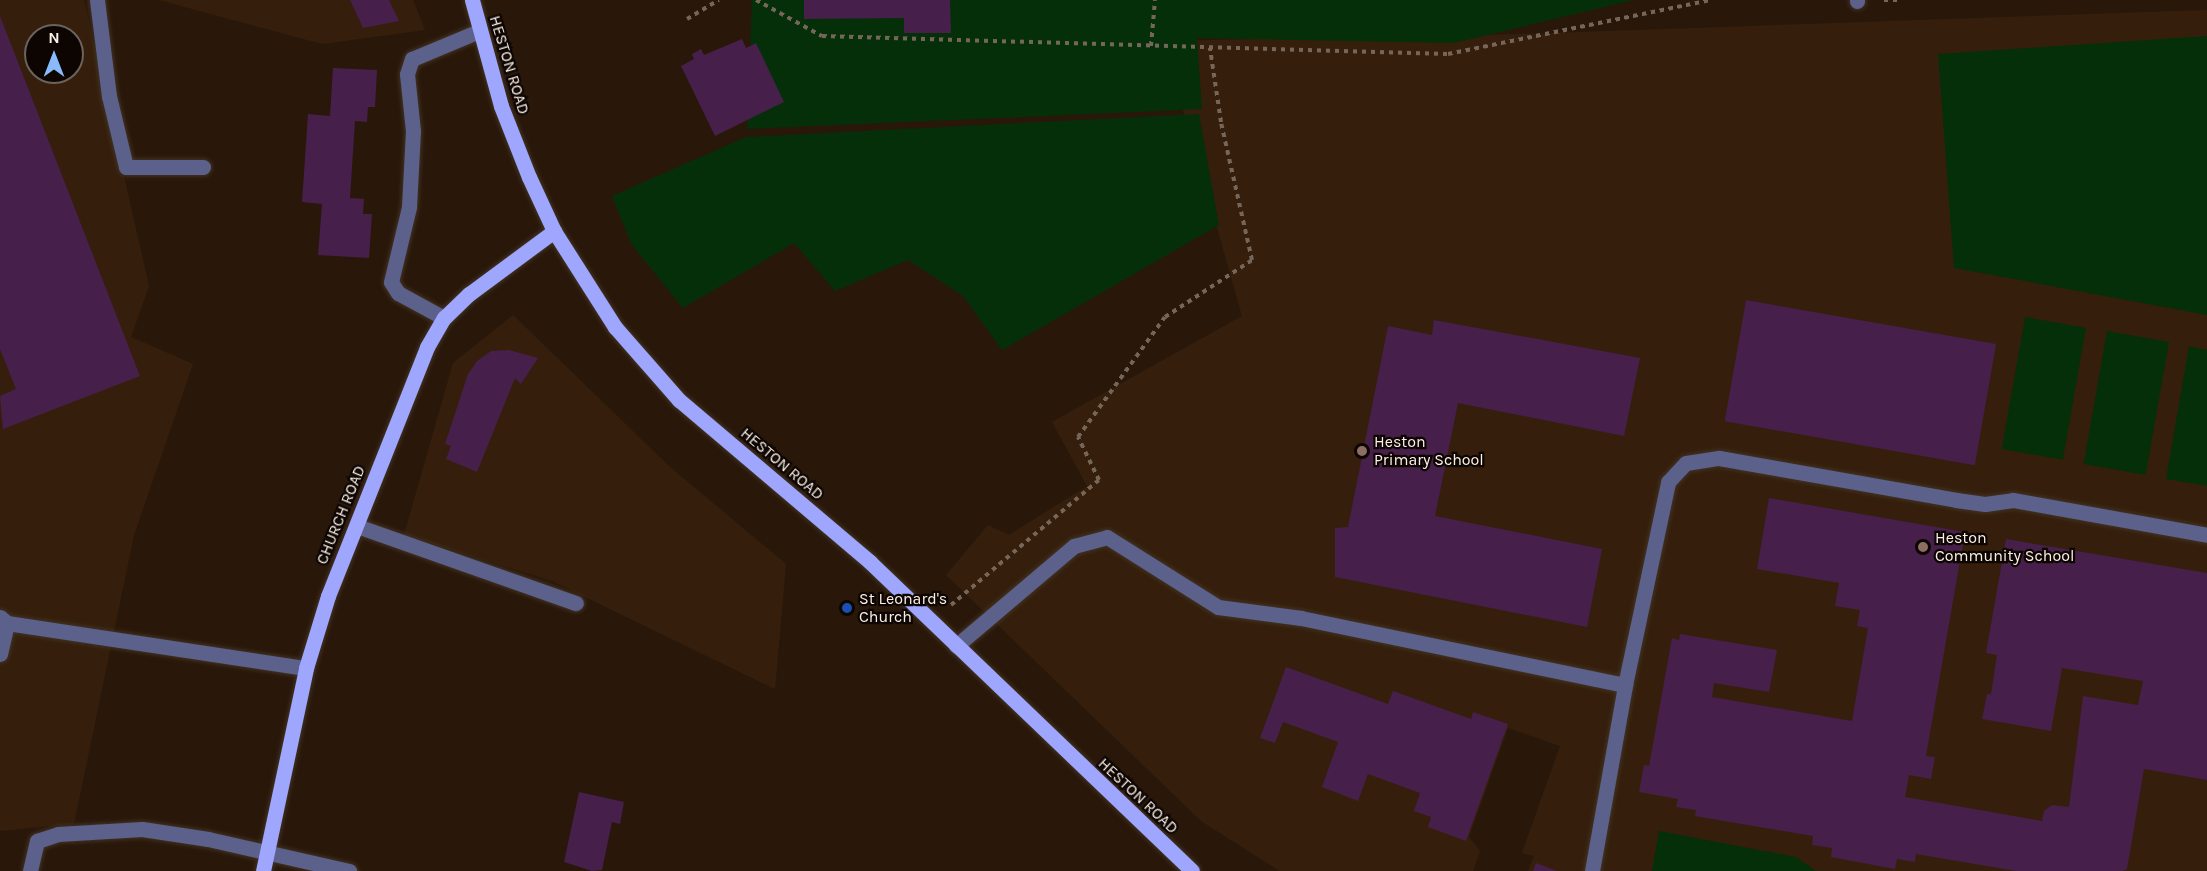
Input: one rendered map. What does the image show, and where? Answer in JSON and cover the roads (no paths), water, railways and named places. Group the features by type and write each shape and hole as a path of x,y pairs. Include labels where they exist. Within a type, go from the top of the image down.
{"main road":[{"name":"HESTON ROAD","path":"472,0 501,106 554,231 615,327 679,400 870,562 1192,871"},
{"name":"CHURCH ROAD","path":"263,871 306,668 328,596 427,347 444,318 498,271 554,231"}],"street":[{"path":"97,0 109,96 126,167 203,167"},
{"path":"444,318 398,293 391,282 409,207 413,130 407,74 412,59 479,31"},
{"path":"1592,871 1625,685 1668,482 1686,463 1719,458 1956,500 1985,504 2013,500 2207,535"},
{"path":"357,526 576,603"},
{"path":"956,646 1074,546 1107,537 1218,607 1301,618 1625,685"},
{"path":"0,654 3,620 306,668"},
{"path":"30,871 37,841 58,834 142,829 349,871"}],"place":[{"name":"Heston Primary School","path":"1362,451"},
{"name":"Heston Community School","path":"1923,547"},
{"name":"St Leonard's Church","path":"847,608"}]}
